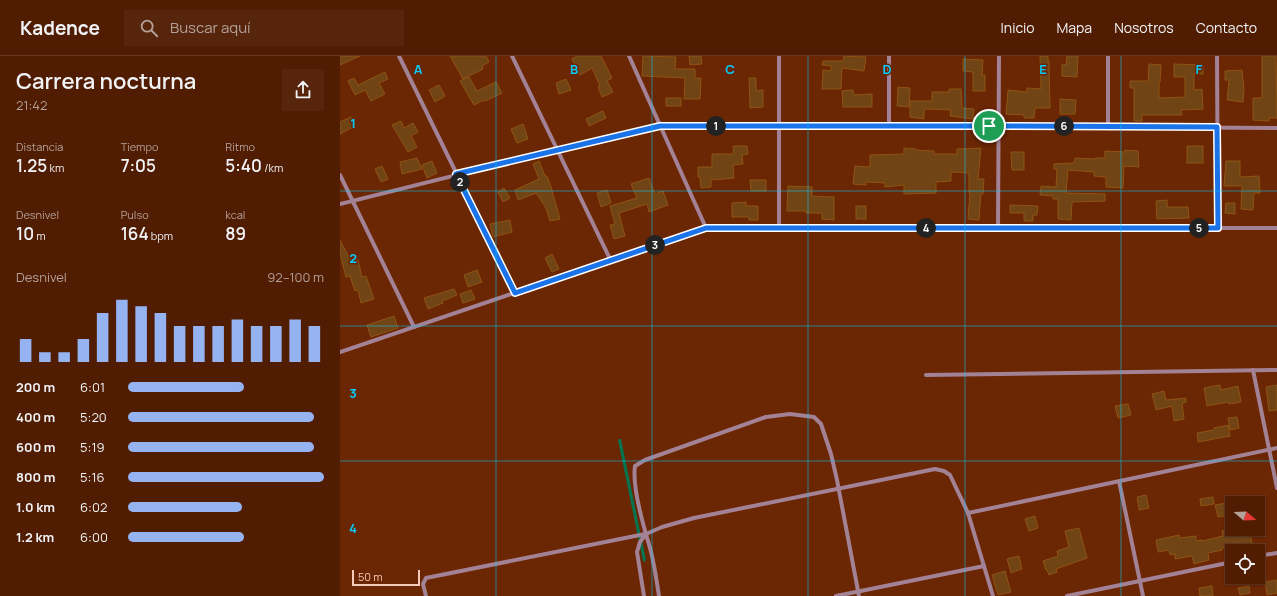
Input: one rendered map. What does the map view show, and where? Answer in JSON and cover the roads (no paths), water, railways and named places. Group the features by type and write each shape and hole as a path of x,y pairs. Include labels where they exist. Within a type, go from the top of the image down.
{"street":[{"path":"399,56 515,293"},
{"path":"512,56 611,260"},
{"path":"629,56 706,228"},
{"path":"779,56 779,228"},
{"path":"889,56 889,126"},
{"path":"998,228 999,56"},
{"path":"1108,56 1108,126"},
{"path":"1217,56 1218,228"},
{"path":"340,204 456,174 660,126 1108,126 1277,128"},
{"path":"340,175 414,327"},
{"path":"340,352 706,228 1277,228"},
{"path":"1253,370 1277,488"},
{"path":"926,375 1277,370"},
{"path":"659,596 634,474 635,466 645,460 766,416 790,414 804,415 814,418 821,424 828,443 839,489 859,594"},
{"path":"968,513 1277,448"},
{"path":"426,596 423,584 426,578 646,534 662,527 694,518 935,469 944,471 950,475 968,513 993,596"},
{"path":"1119,481 1142,596"},
{"path":"644,596 637,552 640,542 646,534"},
{"path":"1265,555 1277,552"},
{"path":"1067,596 1225,563"},
{"path":"836,596 859,594 984,566"}]}
